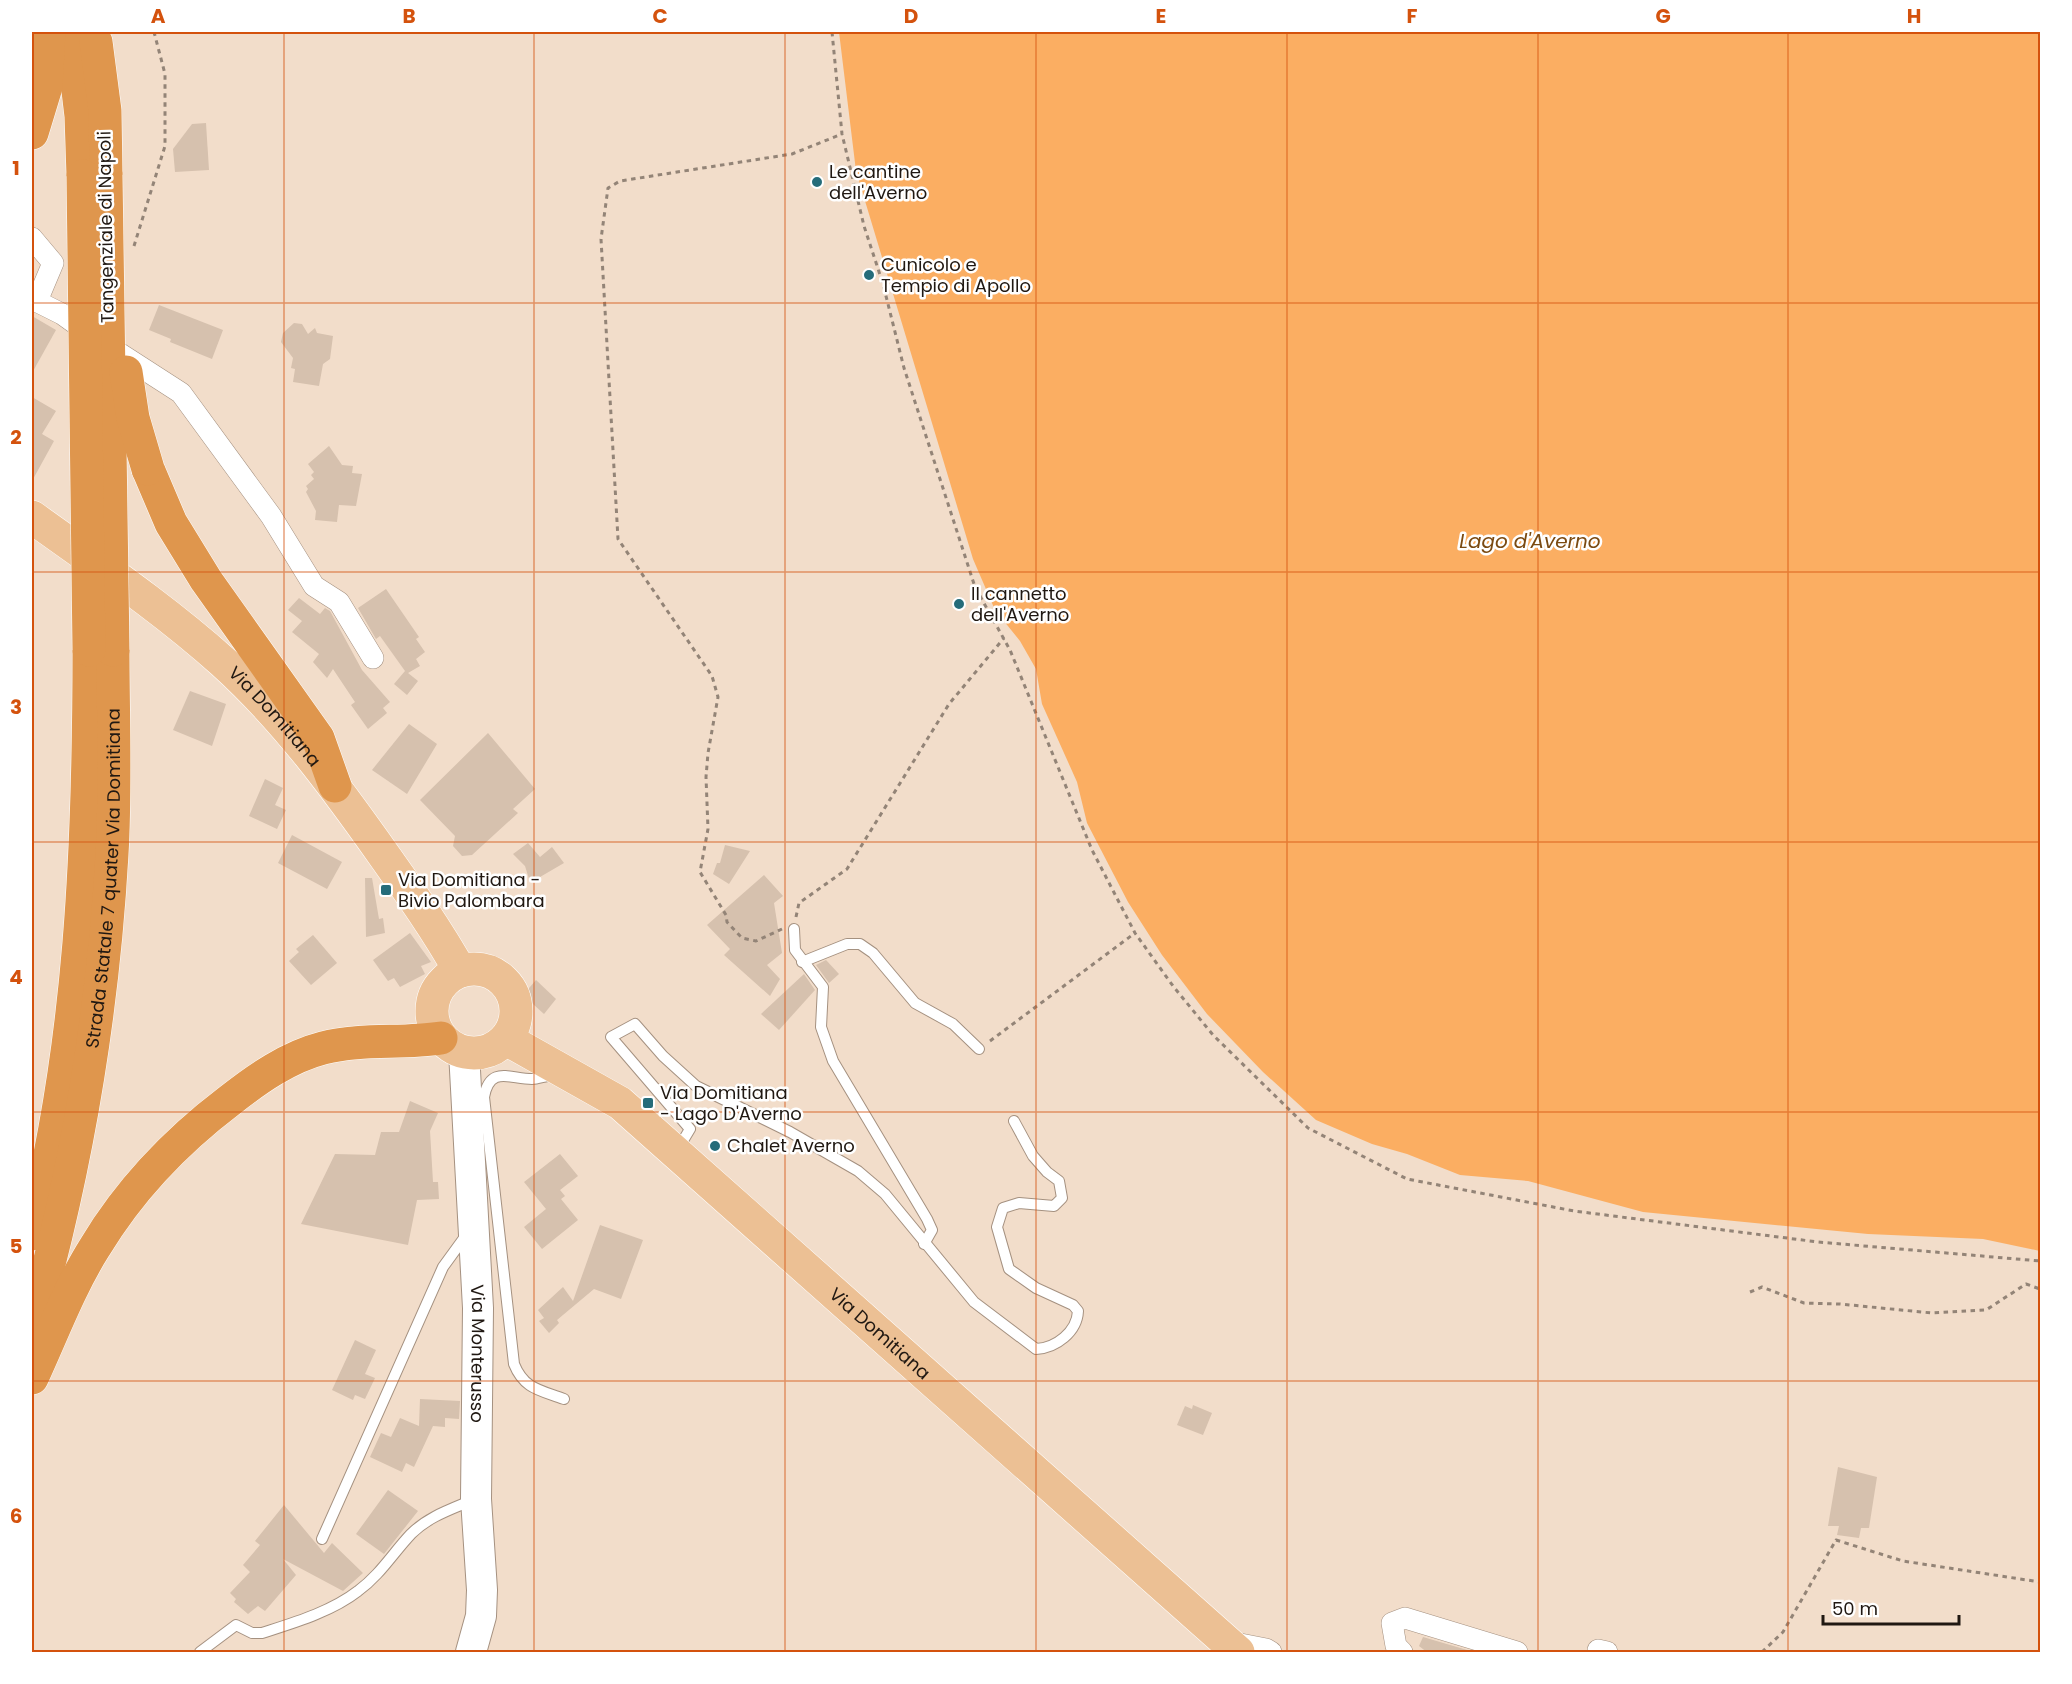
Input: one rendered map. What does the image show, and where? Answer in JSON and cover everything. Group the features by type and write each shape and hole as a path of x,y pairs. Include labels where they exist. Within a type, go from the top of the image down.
{"highway":[{"path":"32,133 46,87 49,32"},
{"name":"Tangenziale di Napoli","path":"71,32 81,116 94,176 107,300 98,422"},
{"name":"Tangenziale di Napoli","path":"94,32 105,111 94,176 98,422"},
{"path":"107,300 120,324 133,418 148,470 171,522 206,580 318,738 335,786"},
{"name":"Strada Statale 7 quater Via Domitiana","path":"32,1327 54,1243 94,1038 112,854 101,650 98,422"},
{"name":"Strada Statale 7 quater Via Domitiana","path":"32,1234 47,1170 64,1073 78,959 101,650"},
{"path":"32,1378 80,1275 110,1224 133,1191 156,1166 214,1113 263,1077 305,1054 348,1044 452,1045"}],"main road":[{"name":"Via Domitiana","path":"32,516 156,608 223,662 285,725 335,786 442,939 460,971"},
{"path":"470,969 492,973 509,987 516,1008 512,1029 506,1039 487,1052 452,1045 432,1017 435,994 449,976 470,969"},
{"name":"Via Domitiana","path":"506,1039 620,1103 1232,1647"}],"street":[{"path":"32,238 53,263 34,300 62,314 143,370 181,393 271,516 314,586 339,602 373,658"},
{"name":"Via Monterusso","path":"452,1045 473,1226 478,1308 476,1498 482,1590 481,1616 471,1653"},
{"path":"1402,1653 1396,1646 1392,1623 1405,1618 1517,1653"},
{"path":"1232,1647 1266,1649 1271,1653"}],"lane":[{"path":"794,928 795,950 823,987 821,1028 833,1061 932,1230 924,1244"},
{"path":"802,962 847,944 860,944 873,953 915,1003 953,1024 979,1049"},
{"path":"676,1152 690,1129 611,1037 635,1024 663,1056 696,1086 790,1132 858,1171 885,1194 974,1302 1036,1349 1058,1344 1078,1321 1078,1311 1073,1305 1035,1288 1009,1269 998,1227 1003,1208 1019,1203 1054,1206 1062,1198 1059,1181 1047,1172 1033,1156 1014,1121"},
{"path":"554,1066 547,1076 532,1079 511,1075 494,1078 486,1086 484,1097 514,1364 520,1379 528,1385 564,1399"},
{"path":"322,1539 443,1267 473,1226"},
{"path":"200,1653 236,1625 262,1634 326,1609 357,1593 383,1570 411,1534 434,1515 476,1498"}],"path":[{"path":"131,254 165,146 165,74 154,32"},
{"path":"832,32 842,134 904,368 975,587 1004,638 1092,850 1135,933 1173,986 1214,1035 1308,1128 1407,1179 1574,1211 1818,1242 2040,1262"},
{"path":"842,134 792,154 620,181 608,188 604,204 601,239 618,539 712,676 718,697 708,753 706,777 708,829 700,872 726,915 727,922 742,938 756,941 778,929 794,928 799,903 847,868 949,704 1004,638"},
{"path":"979,1049 1135,933"},
{"path":"1750,1292 1762,1287 1804,1304 1840,1304 1932,1313 1986,1310 2026,1284 2040,1288"},
{"path":"1762,1653 1783,1632 1836,1540 1903,1561 2040,1582"}],"water":[{"name":"Lago d'Averno","path":"839,32 2040,32 2040,1251 1983,1239 1868,1234 1643,1212 1528,1181 1460,1175 1407,1154 1372,1144 1316,1120 1263,1072 1207,1014 1162,955 1128,902 1087,823 1077,782 1042,704 1036,669 1020,641 995,610 973,559 856,171"}],"building":[{"path":"206,123 209,170 175,172 173,149 192,124"},
{"path":"159,305 223,330 212,359 170,342 171,339 149,330"},
{"path":"32,316 56,330 32,373"},
{"path":"294,323 302,324 308,334 315,328 317,333 333,336 330,359 323,364 319,386 293,382 295,369 291,368 293,358 281,342 283,333"},
{"path":"32,397 56,411 42,434 54,441 32,481"},
{"path":"329,446 342,465 353,466 352,473 362,474 356,506 339,505 337,522 315,520 316,511 306,492 308,489 306,486 314,479 311,475 314,472 308,464"},
{"path":"386,589 419,637 416,639 425,652 416,659 420,666 408,673 418,681 407,695 394,684 405,671 380,636 376,639 358,608"},
{"path":"299,598 320,614 325,608 330,611 362,670 390,702 383,708 387,713 368,729 351,705 355,702 333,669 327,678 313,662 319,654 292,632 302,621 288,610"},
{"path":"190,691 226,704 212,746 173,730"},
{"path":"409,724 437,744 407,794 372,770"},
{"path":"488,733 535,789 513,809 518,813 472,855 462,856 453,846 455,836 420,800"},
{"path":"265,779 283,788 275,805 286,810 277,829 249,816"},
{"path":"292,835 342,862 327,889 278,863"},
{"path":"528,843 540,857 552,847 564,863 540,877 529,879 525,866 513,854"},
{"path":"725,845 750,851 729,884 713,874 717,863 720,863"},
{"path":"764,875 783,896 774,903 782,953 767,965 780,979 770,996 724,955 730,949 707,925"},
{"path":"365,878 372,878 379,919 383,918 385,933 366,937"},
{"path":"410,933 431,962 421,966 425,974 400,987 394,978 388,981 373,960"},
{"path":"313,935 337,963 311,985 289,961 299,952 296,949"},
{"path":"826,960 839,974 829,983 816,965"},
{"path":"804,974 815,990 779,1030 761,1014"},
{"path":"536,980 556,999 544,1014 523,995"},
{"path":"410,1101 438,1113 430,1131 433,1182 438,1182 439,1199 417,1200 408,1245 301,1224 335,1154 375,1155 381,1132 399,1132"},
{"path":"560,1154 578,1176 560,1190 565,1196 561,1199 578,1220 542,1249 524,1227 546,1209 524,1182"},
{"path":"600,1225 643,1240 621,1299 594,1289 557,1320 559,1323 549,1333 539,1321 544,1318 538,1310 563,1287 573,1301"},
{"path":"355,1340 376,1350 365,1374 375,1378 365,1399 355,1395 353,1400 332,1390"},
{"path":"420,1399 460,1401 459,1419 445,1418 445,1427 433,1426 414,1467 406,1463 402,1472 370,1457 381,1433 391,1437 400,1418 419,1426"},
{"path":"1193,1405 1212,1413 1203,1435 1177,1425 1185,1406 1192,1409"},
{"path":"1838,1467 1877,1477 1869,1528 1861,1528 1859,1538 1837,1535 1839,1526 1828,1526"},
{"path":"388,1490 418,1511 384,1554 356,1534"},
{"path":"284,1505 324,1553 332,1543 363,1573 343,1591 283,1559 296,1575 265,1611 258,1606 248,1614 234,1602 236,1599 230,1593 250,1572 243,1565 260,1545 255,1541"},
{"path":"1423,1637 1474,1653 1428,1653 1419,1646"}],"place":[{"name":"Le cantine dell'Averno","path":"817,182"},
{"name":"Cunicolo e Tempio di Apollo","path":"869,275"},
{"name":"Il cannetto dell'Averno","path":"959,604"},
{"name":"Via Domitiana - Bivio Palombara","path":"386,890"},
{"name":"Via Domitiana - Lago D'Averno","path":"648,1103"},
{"name":"Chalet Averno","path":"715,1146"}]}
